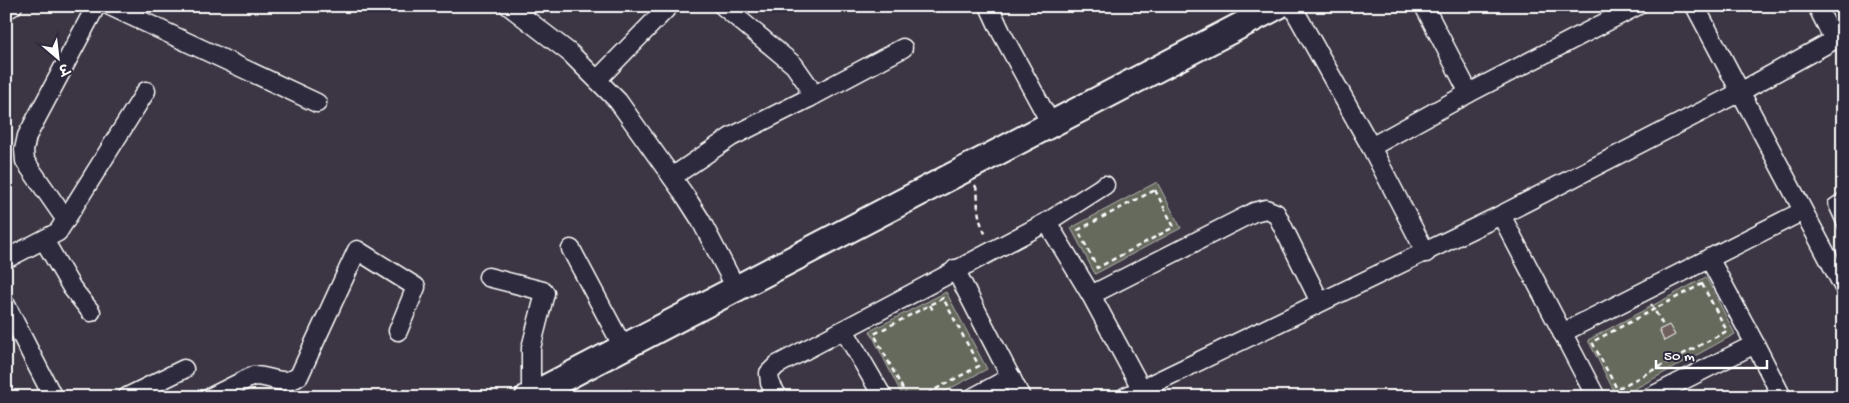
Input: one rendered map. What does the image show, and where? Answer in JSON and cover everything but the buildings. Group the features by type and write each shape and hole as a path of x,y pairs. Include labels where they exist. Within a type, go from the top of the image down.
{"street":[{"path":"6,10 13,6"},
{"path":"66,220 25,161 24,150 27,136 96,6"},
{"path":"110,6 317,103"},
{"path":"598,79 669,6"},
{"path":"723,6 794,65 808,85 809,98"},
{"path":"990,6 1001,32 1051,124"},
{"path":"488,277 545,293 531,348 529,396 1051,124 1247,13 1278,6"},
{"path":"1292,6 1371,147 1426,252"},
{"path":"1371,147 1469,93 1637,6"},
{"path":"1695,6 1843,286"},
{"path":"1125,397 1500,215 1740,92 1838,38 1817,6"},
{"path":"511,7 570,53 618,100 700,219 736,288"},
{"path":"1427,7 1469,93"},
{"path":"672,177 731,137 903,48"},
{"path":"6,259 58,232 146,91"},
{"path":"778,397 770,383 769,373 776,365 1047,222 1105,186"},
{"path":"1091,295 1254,212 1266,209 1276,213 1320,302"},
{"path":"1562,333 1803,211"},
{"path":"1500,215 1596,397"},
{"path":"1047,222 1091,295 1141,388"},
{"path":"44,240 72,288 91,312"},
{"path":"571,249 623,347"},
{"path":"211,397 253,376 292,381 298,376 357,250 416,287 398,331"},
{"path":"1709,258 1782,397"},
{"path":"956,269 1021,397"},
{"path":"6,305 53,397"},
{"path":"844,330 883,397"},
{"path":"1650,397 1755,344"},
{"path":"127,397 184,369"},
{"path":"974,397 1011,377"}],"lane":[{"path":"1843,197 1833,204 1843,226"}],"path":[{"path":"968,167 977,189 978,209 983,229 994,249"},
{"path":"1155,190 1174,227 1097,268 1078,230 1155,190"},
{"path":"1702,284 1727,331 1617,389 1592,342 1654,309 1702,284"},
{"path":"1644,291 1664,327"},
{"path":"907,397 874,334 942,298 979,366 921,397"},
{"path":"930,304 934,312"}],"shaded area":[{"path":"1157,182 1181,228 1095,274 1071,228"},
{"path":"1706,277 1735,334 1617,397 1588,340"},
{"path":"946,292 987,369 934,397 903,397 870,331"}]}
